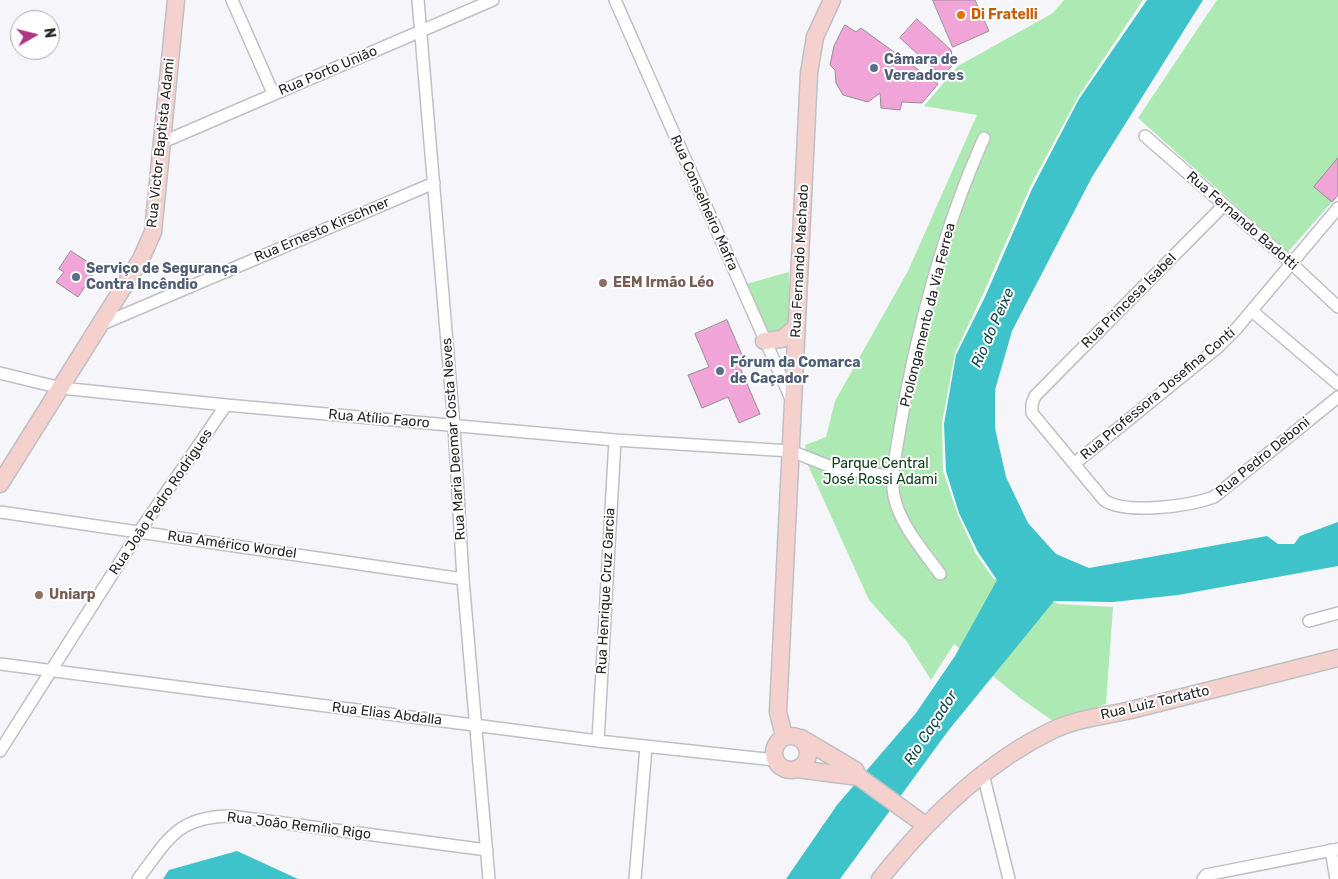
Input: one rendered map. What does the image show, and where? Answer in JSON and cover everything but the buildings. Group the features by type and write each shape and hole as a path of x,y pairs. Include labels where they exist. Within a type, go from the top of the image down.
{"main road":[{"name":"Rua Victor Baptista Adami","path":"0,484 141,259 153,232 176,0"},
{"name":"Rua Fernando Machado","path":"784,736 778,712 809,73 815,37 832,0"},
{"path":"764,341 782,339 796,327"},
{"name":"Rua Luiz Tortatto","path":"880,879 925,825 983,774 1022,747 1052,730 1080,720 1126,711 1338,658"},
{"path":"860,778 797,769 787,770 775,760 773,749 775,744 784,736 801,738 855,770 860,778 900,805 925,825"},
{"path":"797,769 805,762 808,752 801,738"}],"street":[{"path":"232,0 273,93"},
{"name":"Rua Maria Deomar Costa Neves","path":"418,0 454,426 463,579 490,879"},
{"name":"Rua Porto União","path":"163,142 273,93 422,32 493,0"},
{"name":"Rua Conselheiro Mafra","path":"615,0 764,341 794,405"},
{"name":"Rua Fernando Badotti","path":"1144,136 1291,263 1338,307"},
{"name":"Prolongamento da Via Ferrea","path":"940,574 901,518 893,493 894,476 903,408 920,334 951,220 984,138"},
{"name":"Rua Ernesto Kirschner","path":"100,325 434,183"},
{"name":"Rua Princesa Isabel","path":"1035,396 1224,205"},
{"name":"Rua Professora Josefina Conti","path":"1074,464 1216,348 1252,311 1338,208"},
{"path":"1252,311 1338,384"},
{"name":"Rua Atílio Faoro","path":"0,373 61,388 226,405 615,440 791,451 834,468 894,476"},
{"name":"Rua Pedro Deboni","path":"1035,396 1032,404 1032,413 1104,500 1125,508 1197,504 1214,497 1338,397"},
{"name":"Rua João Pedro Rodrigues","path":"0,752 139,532 226,405"},
{"name":"Rua Henrique Cruz Garcia","path":"598,741 615,440"},
{"name":"Rua Américo Wordel","path":"0,512 463,579"},
{"path":"1309,621 1338,613"},
{"name":"Rua Elias Abdalla","path":"0,664 646,747 775,760"},
{"path":"635,879 646,747"},
{"path":"983,774 1009,879"},
{"name":"Rua João Remílio Rigo","path":"138,879 158,850 174,834 190,822 208,816 230,816 487,850"},
{"path":"1205,877 1335,850 1336,879"}],"green space":[{"name":"Parque Central José Rossi Adami","path":"1064,0 1143,0 1078,97 1031,185 955,353 942,423 943,471 958,515 976,554 993,578 1059,604 1113,607 1106,704 1053,721 1020,698 954,644 931,680 907,642 869,600 807,463 805,445 826,437 835,401 908,271 977,115 924,106 958,66 1053,13"},
{"path":"1217,0 1338,0 1338,195 1288,252 1138,118"},
{"path":"789,272 790,324 773,338 766,331 746,284"}],"water":[{"path":"1147,0 1203,0 1092,177 1012,331 995,390 995,428 1006,477 1028,523 1056,554 1089,568 1267,536 1278,544 1294,544 1300,536 1338,522 1338,566 1178,595 1113,602 1054,601 948,731 840,879 786,879 837,805 916,713 955,656 997,580 978,552 959,513 946,471 944,424 956,355 985,297 1032,189 1079,99"},
{"path":"237,851 298,879 163,879 169,870"}],"place":[{"name":"Di Fratelli","path":"961,15"},
{"name":"Câmara de Vereadores","path":"874,68"},
{"name":"Serviço de Segurança Contra Incêndio","path":"76,277"},
{"name":"EEM Irmão Léo","path":"603,283"},
{"name":"Fórum da Comarca de Caçador","path":"720,371"},
{"name":"Uniarp","path":"39,595"}],"water label":[{"name":"Rio do Peixe","path":"993,328"},
{"name":"Rio Caçador","path":"931,728"}]}
